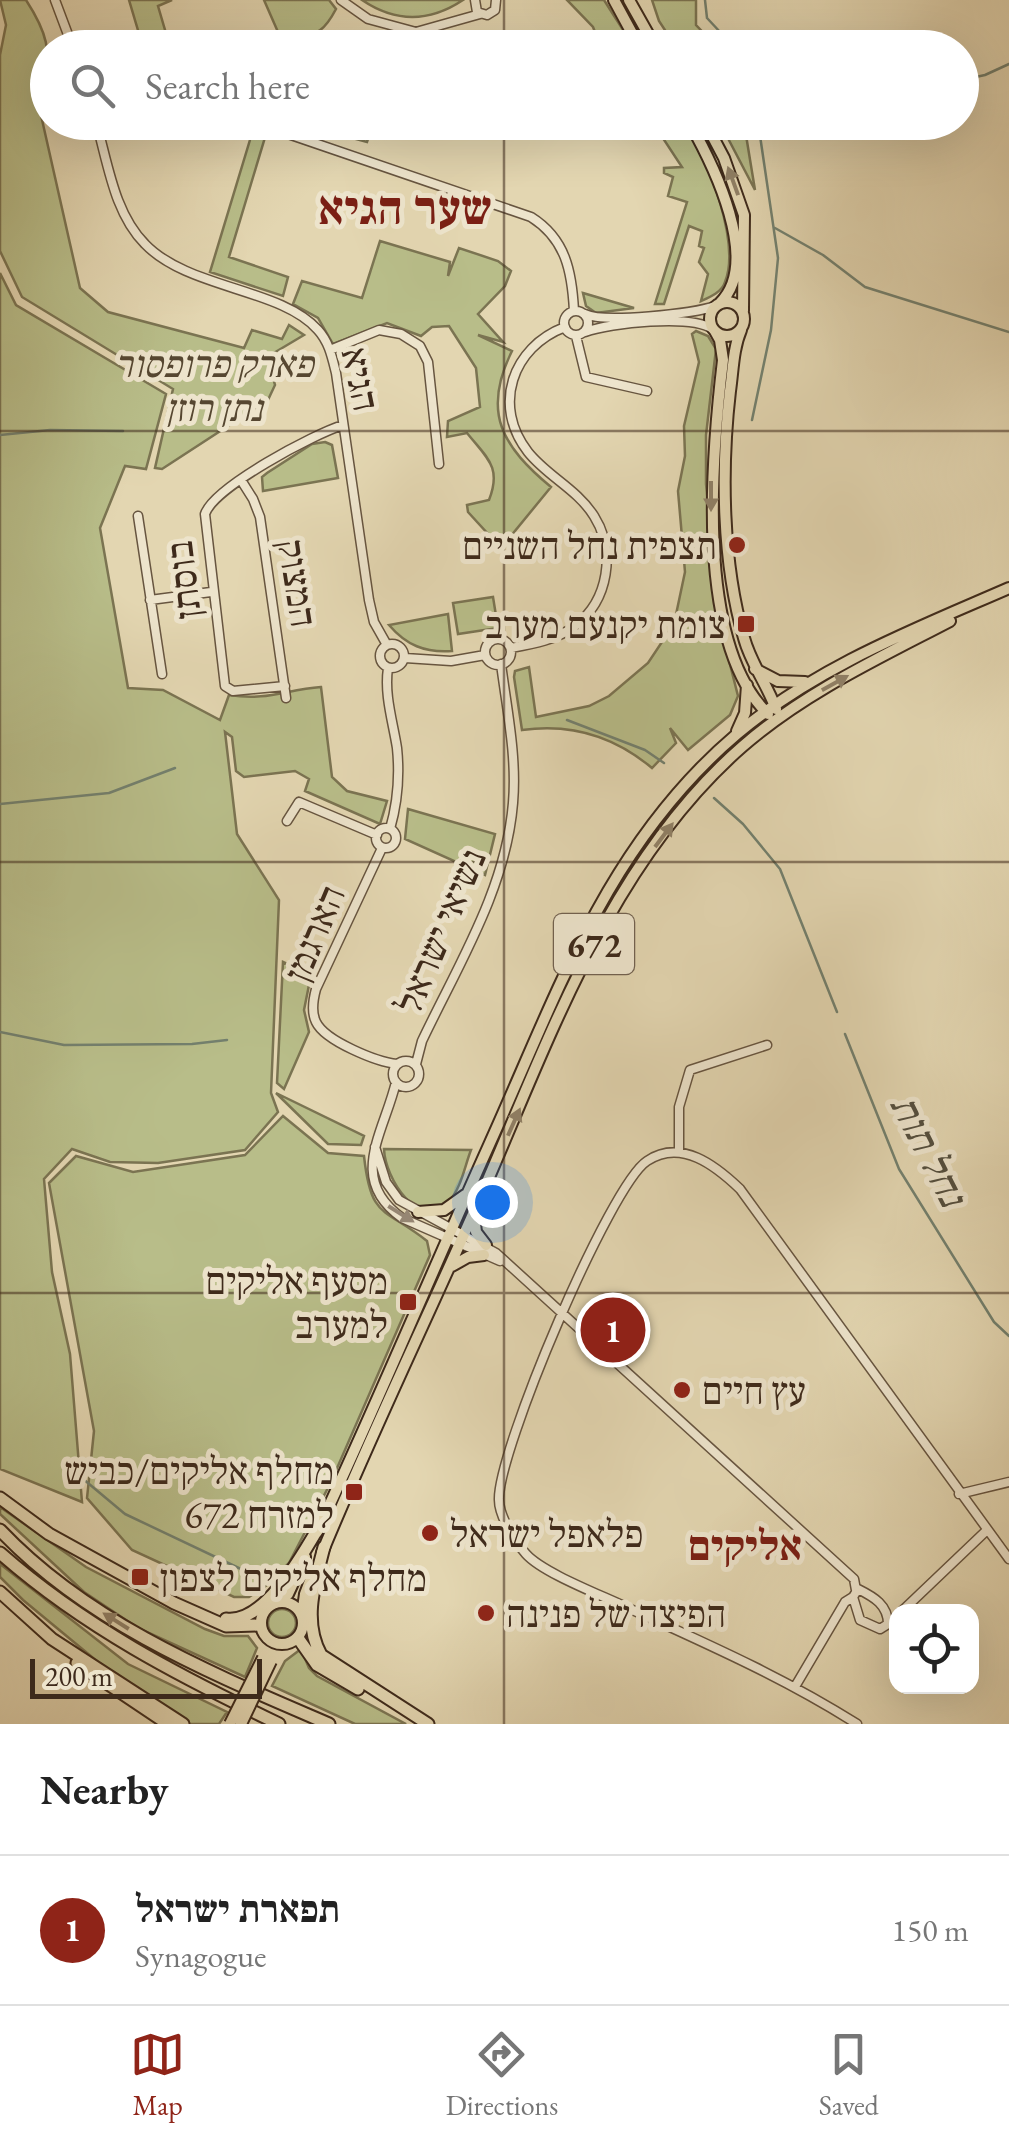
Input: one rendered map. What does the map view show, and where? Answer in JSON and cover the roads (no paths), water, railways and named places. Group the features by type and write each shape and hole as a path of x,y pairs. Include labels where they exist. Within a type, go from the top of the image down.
{"highway":[{"path":"0,1498 50,1534 174,1602 226,1626 263,1631"},
{"path":"174,1602 220,1618 245,1617 282,1588 320,1525"},
{"path":"0,1530 20,1552 63,1586 118,1623 212,1674 329,1724"},
{"path":"324,1547 311,1603 315,1644 321,1655 427,1724"},
{"path":"0,1553 70,1609 126,1647 279,1724"},
{"path":"0,1592 91,1674 168,1724"},
{"path":"298,1638 317,1664 330,1674 427,1724"},
{"path":"52,1639 183,1724"}],"main road":[{"path":"614,0 630,30"},
{"path":"629,0 646,30"},
{"path":"698,140 720,182 732,228 732,287 710,320 720,340 723,360 712,463 712,518 723,612 746,684 764,712 777,720"},
{"path":"714,140 744,215 744,323 735,347 724,486 738,615 754,668 776,705 777,720"},
{"path":"717,305 732,302 743,311"},
{"path":"714,330 730,336 741,330"},
{"name":"672","path":"263,1631 268,1607 288,1594 320,1525 554,992 601,900 657,818 733,737 764,712 860,654 1009,588"},
{"name":"672","path":"298,1638 303,1631 304,1594 577,980 616,907 665,832 742,747 777,720 814,695 1009,588"},
{"path":"754,668 782,682 815,679"},
{"path":"733,737 745,713 746,684"},
{"path":"418,1212 444,1210 466,1195"},
{"path":"448,1270 461,1259 485,1250 476,1232 474,1211"},
{"path":"280,1602 294,1605 302,1615"},
{"path":"263,1631 283,1644"},
{"path":"240,1724 267,1660 263,1631"},
{"path":"230,1724 267,1660 283,1644 298,1638"}],"street":[{"path":"55,0 66,30"},
{"path":"342,0 359,13 400,30"},
{"path":"350,0 359,13"},
{"path":"424,30 487,15 496,4 508,0"},
{"path":"450,24 474,1 480,14"},
{"name":"הגיא","path":"101,140 123,212 151,250 176,267 300,316 320,332 330,350 369,600 374,622 387,645"},
{"path":"305,140 531,217 552,232 564,252 574,311"},
{"path":"574,311 604,318 698,312 717,305"},
{"path":"564,327 565,318 574,311"},
{"path":"585,314 588,321 581,334 586,377 646,391"},
{"path":"564,327 581,334 598,328 689,320 714,330"},
{"path":"510,648 546,640 574,627 590,611 606,579 604,538 596,518 581,499 531,456 514,420 511,390 520,360 537,342 564,327"},
{"path":"330,350 379,330 401,334 420,346 428,362 440,464"},
{"name":"בוסתן","path":"285,686 233,691 226,688 211,592 206,510 215,497 241,480 314,436 343,425"},
{"name":"המצוק","path":"241,480 260,517 286,698"},
{"path":"138,516 162,674"},
{"path":"150,600 211,592"},
{"path":"497,638 510,648 508,660 501,664 490,662 486,655 486,646 497,638"},
{"path":"387,645 401,647 404,658 398,667 388,668 380,654 387,645"},
{"path":"404,658 451,661 486,655"},
{"name":"נשיאי ישראל","path":"389,1109 419,1077 416,1064 422,1041 500,874 508,843 513,754 501,664"},
{"path":"388,668 399,773 397,805 390,829"},
{"path":"287,821 299,802 376,835"},
{"path":"384,828 390,829 396,842 392,847 382,848 376,835 384,828"},
{"name":"הארגמן","path":"382,848 316,989 312,1009 317,1025 328,1036 384,1063 400,1062"},
{"name":"נשיאי ישראל","path":"422,1041 400,1062 389,1109 374,1147 372,1174 382,1201 402,1218 450,1233"},
{"path":"679,1152 679,1107 690,1070 767,1045"},
{"name":"נשיאי ישראל","path":"400,1062 416,1064"},
{"name":"הארגמן","path":"384,1063 394,1078"},
{"path":"394,1078 410,1086"},
{"path":"374,1147 391,1191 450,1233 504,1263 562,1313 854,1579 854,1594 860,1620 880,1629 888,1624 888,1614 878,1600 854,1594"},
{"path":"856,1724 796,1686 569,1580 527,1556 499,1500 506,1453 562,1313 626,1183 648,1160 679,1152 711,1162 740,1189 1009,1559"},
{"path":"959,1494 1009,1482"},
{"path":"909,1604 986,1531"},
{"path":"796,1686 845,1602 854,1594"}],"waterway":[{"path":"705,0 707,18 718,30"},
{"path":"979,76 1009,64"},
{"path":"752,420 771,330 778,258 761,140"},
{"path":"775,228 823,255 865,287 1009,332"},
{"path":"0,435 50,430 123,431"},
{"name":"נחל תות","path":"567,720 645,750 664,763"},
{"path":"0,804 109,793 175,768"},
{"name":"נחל תות","path":"714,798 743,824 780,869 837,1012"},
{"path":"0,1032 64,1045 227,1040"},
{"name":"נחל תות","path":"845,1034 899,1169 994,1322 1009,1336"},
{"path":"70,1468 125,1514 243,1570"}],"place":[{"name":"תצפית נחל השניים","path":"737,545"},
{"name":"צומת יקנעם מערב","path":"746,624"},
{"name":"מסעף אליקים למערב","path":"408,1302"},
{"name":"תפארת ישראל","path":"613,1330"},
{"name":"עץ חיים","path":"682,1390"},
{"name":"מחלף אליקים/כביש 672 למזרח","path":"354,1492"},
{"name":"פלאפל ישראל","path":"430,1533"},
{"name":"מחלף אליקים לצפון","path":"140,1577"},
{"name":"הפיצה של פנינה","path":"486,1613"}],"district":[{"name":"שער הגיא","path":"405,207"},
{"name":"אליקים","path":"745,1545"}],"park label":[{"name":"פארק פרופסור נתן רוזן","path":"214,384"}]}
